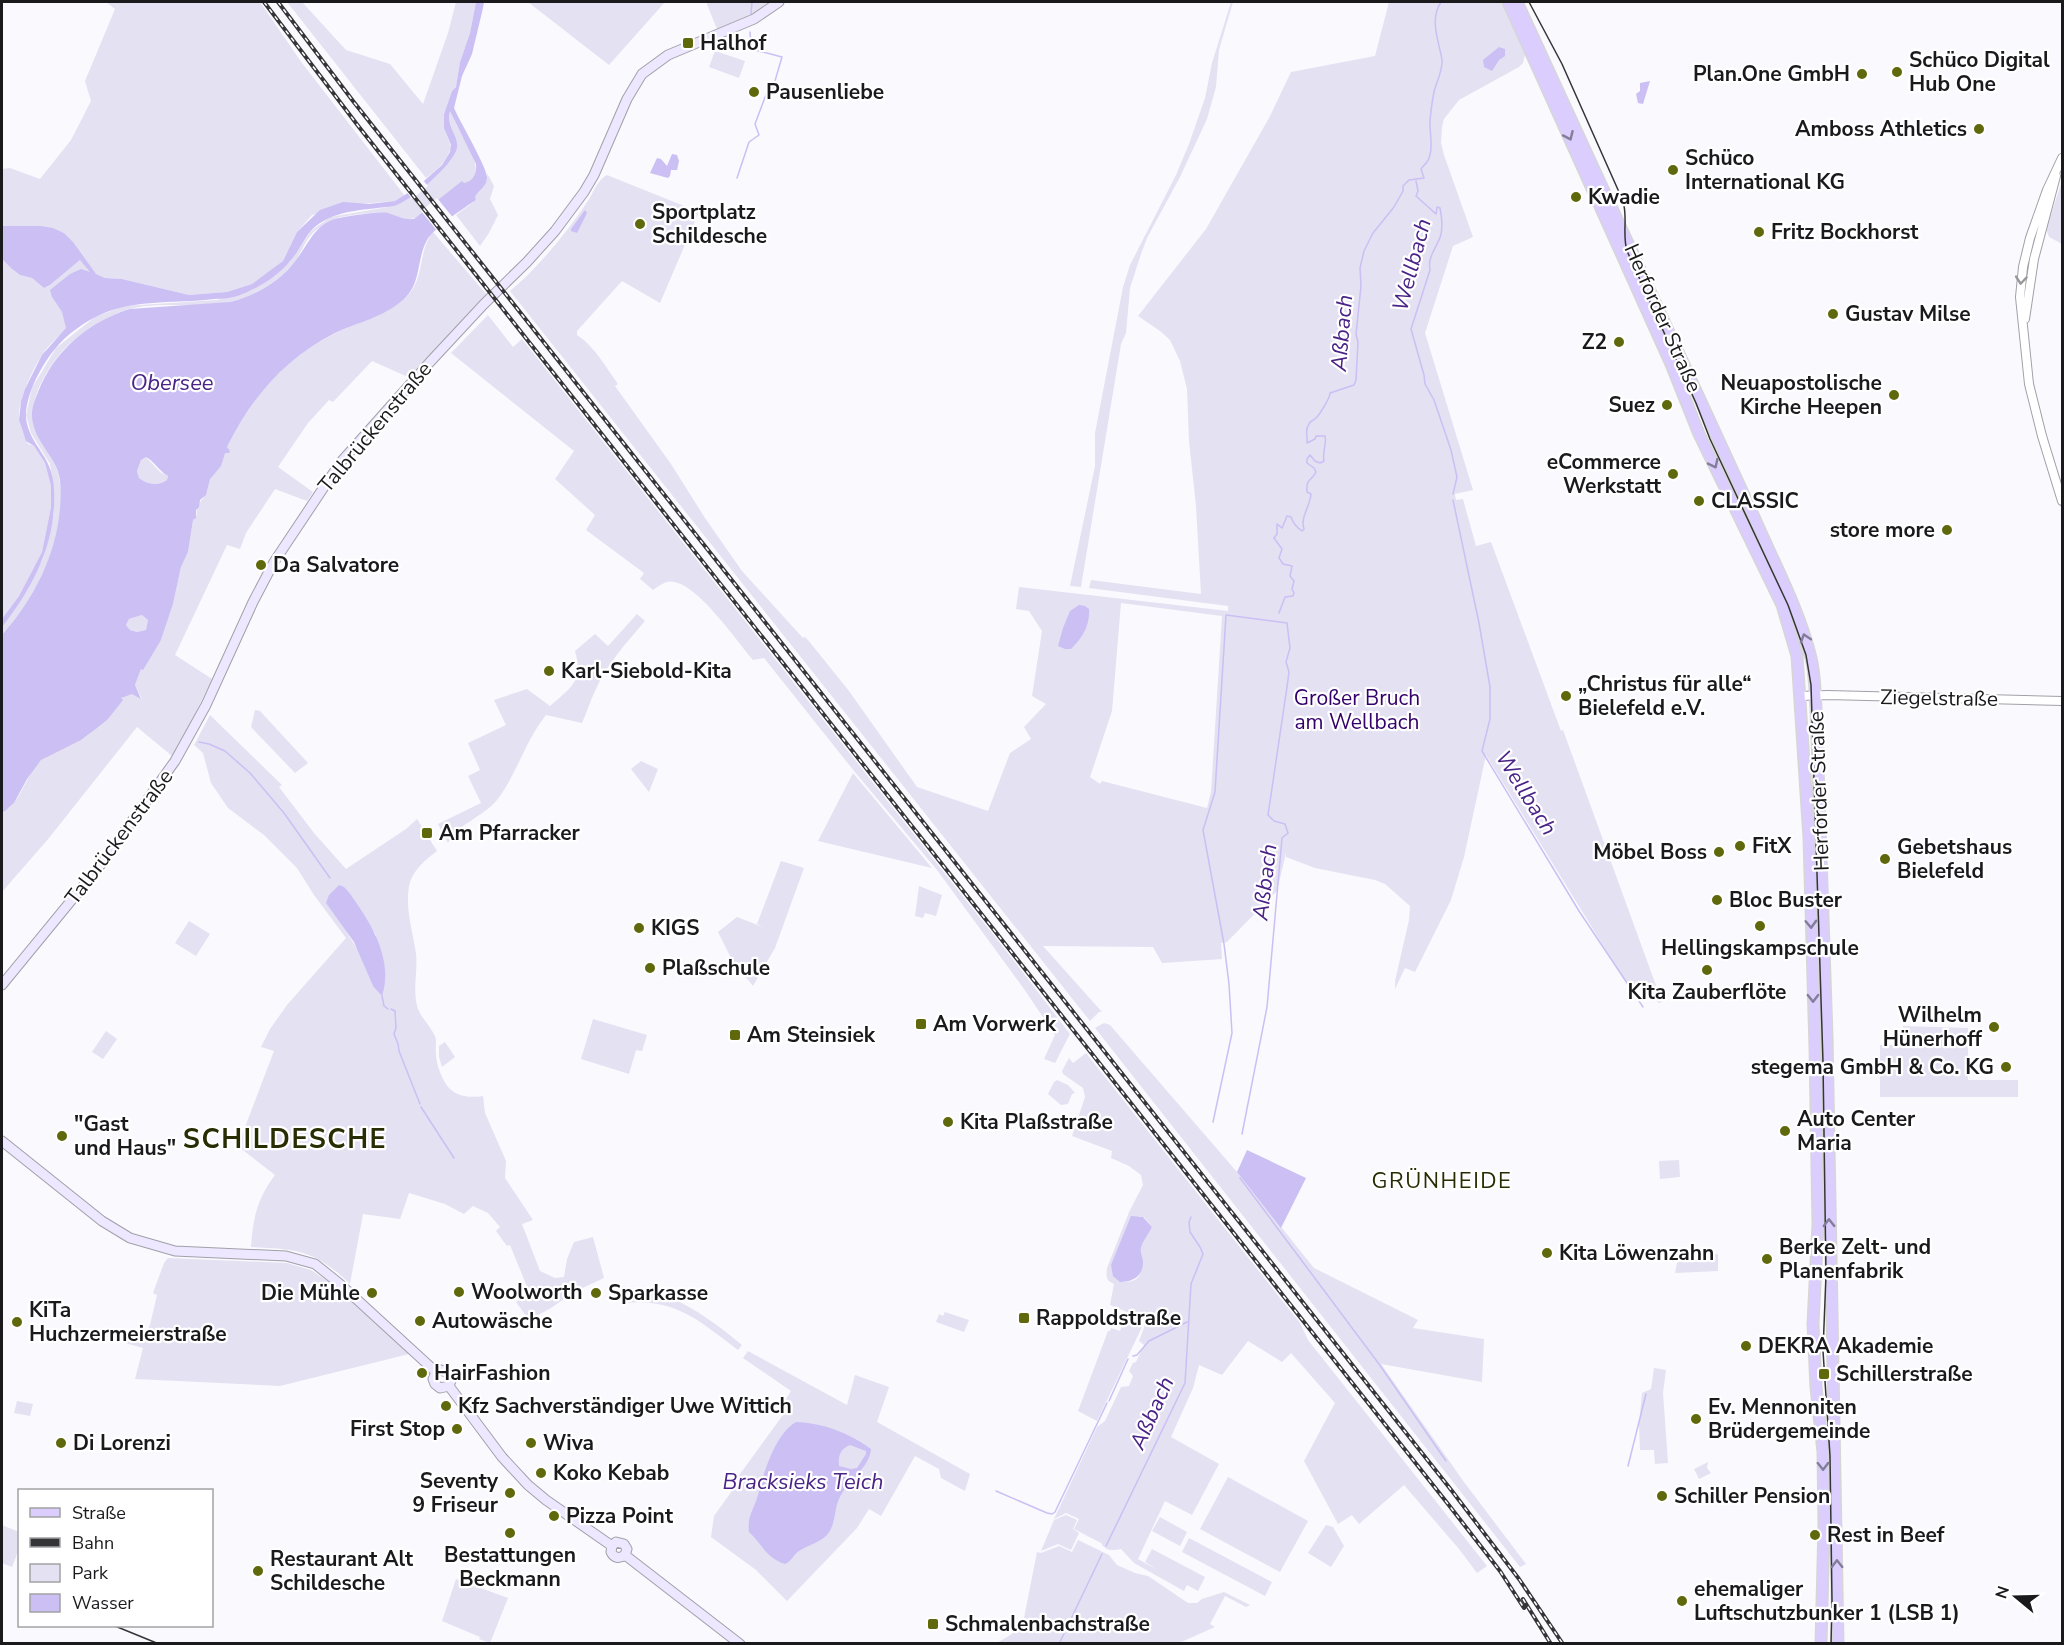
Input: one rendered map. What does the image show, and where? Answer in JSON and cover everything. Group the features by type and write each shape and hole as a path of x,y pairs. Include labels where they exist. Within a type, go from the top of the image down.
{"main road":[{"name":"Talbrückenstraße","path":"2,985 102,863 176,761 198,721 274,562 334,471 430,362 527,262 561,223 594,175 627,99 642,74 668,56 754,19 779,2"},
{"name":"Herforder Straße","path":"1508,2 1680,383 1699,434 1782,605 1797,656 1809,838 1814,1032 1818,1224 1813,1324 1816,1387 1823,1452 1824,1525 1821,1644"},
{"name":"Herforder Straße","path":"1516,2 1623,228 1792,602 1811,656 1815,695 1827,1023 1838,1644"},
{"path":"1699,434 1714,432"},
{"path":"1814,1032 1818,1025 1827,1023"},
{"path":"2,1141 102,1221 130,1238 175,1251 286,1256 315,1264 436,1372 433,1379 437,1387 449,1386 502,1457 539,1495 612,1546 611,1552 615,1557 620,1558 625,1555 740,1644"}],"street":[{"path":"2062,158 2047,190 2024,257 2020,282 2030,390 2062,501"},
{"name":"Ziegelstraße","path":"1800,696 2062,701"}],"green space":[{"path":"106,2 260,2 302,63 405,196 395,201 360,204 312,215 297,232 283,261 272,270 252,284 216,293 189,295 122,279 105,278 96,274 64,233 53,228 2,226 2,169 10,168 40,179 71,140 91,101 85,81 115,9"},
{"path":"287,2 302,2 346,50 390,64 423,104 448,33 456,2 476,2 470,33 460,62 456,87 452,91 444,114 444,127 451,147 444,161 426,178"},
{"path":"528,2 665,2 609,65"},
{"path":"706,2 774,2 764,9 717,29"},
{"path":"1231,2 1233,2 1219,50 1216,87 1207,119 1180,177 1147,238 1130,288 1126,333 1121,344 1081,587 1070,586 1095,466 1095,433 1123,287 1130,265 1176,175 1189,144 1205,98 1212,63"},
{"name":"Großer Bruch am Wellbach","path":"1389,2 1501,2 1525,55 1519,67 1459,100 1444,119 1441,143 1473,237 1453,246 1425,333 1473,490 1455,494 1456,500 1463,499 1476,546 1491,542 1561,731 1563,730 1662,1002 1659,1003 1654,998 1648,983 1631,991 1486,755 1464,857 1451,900 1415,972 1405,968 1395,989 1410,906 1385,884 1315,868 1286,857 1286,853 1277,891 1227,942 1221,943 1222,959 1162,963 1153,947 1043,946 1102,1012 1090,1021 510,291 552,249 580,213 598,183 607,175 699,212 660,303 622,281 577,331 577,335 589,345 618,384 615,386 671,464 742,571 803,638 808,640 849,691 917,787 988,811 1010,753 1031,739 1024,727 1046,704 1032,696 1042,631 1029,611 1016,609 1019,587 1228,611 1228,606 1089,588 1091,580 1201,594 1187,389 1180,361 1170,340 1138,316 1206,229 1269,118 1291,72 1375,56","holes":["1121,603 1222,616 1211,792 1207,808 1102,781 1100,784 1090,777 1112,711"]},
{"path":"715,51 745,61 739,78 709,67"},
{"path":"450,111 475,161 476,170 473,178 464,184 462,182 420,216 408,219 385,213 374,213 335,219 312,234 288,270 255,293 226,303 212,305 155,305 123,311 85,332 64,350 41,383 33,416 39,437 59,477 61,498 55,541 38,582 2,635 2,627 27,590 43,558 54,514 50,464 31,433 26,415 32,388 56,348 95,317 124,306 217,300 250,291 266,282 290,262 311,231 330,217 394,206 410,198 439,173 453,155 456,140 450,122"},
{"path":"487,173 494,186 490,199 498,215 480,246 456,215 476,200 474,197 485,184"},
{"path":"2062,181 2062,244 2049,237 2046,229"},
{"path":"433,232 487,295 408,377 372,361 333,402 329,400 308,423 278,467 313,492 307,501 275,489 246,533 240,549 227,545 175,655 212,679 172,756 137,727 49,838 2,892 2,812 14,803 35,767 44,757 77,742 95,730 113,712 123,696 132,693 142,699 135,685 141,669 150,657 148,656 161,640 173,604 181,567 188,552 198,505 225,452 229,452 227,447 248,411 271,381 300,355 336,333 392,308 408,295 417,280 425,247"},
{"path":"2,259 20,275 32,278 44,288 80,260 91,273 52,297 62,312 67,328 42,355 33,370 20,404 19,420 25,437 28,444 34,446 45,463 51,486 51,507 42,552 19,596 2,619"},
{"path":"488,315 513,347 522,339 1070,1034 1055,1063 1044,1059 1055,1035 1024,989 937,870 764,658 753,660 705,603 684,585 668,582 653,590 640,579 644,573 586,530 595,515 555,479 574,451 451,353"},
{"path":"146,457 160,472 168,476 167,480 153,484 139,478 137,471 141,460"},
{"path":"637,614 645,621 605,672 582,723 546,715 532,736 504,791 491,806 458,830 448,843 438,824 481,803 468,776 480,770 468,743 506,725 494,700 527,689 550,706 569,689 576,677 578,670 575,651 595,634 608,646"},
{"path":"142,615 148,620 146,630 137,632 130,630 126,625 129,619"},
{"path":"255,710 260,711 308,763 295,773 251,727"},
{"path":"210,715 282,785 279,787 314,833 346,869 406,829 417,819 437,851 416,871 409,886 409,912 416,961 415,995 418,1009 435,1036 436,1058 440,1072 446,1085 456,1093 469,1097 483,1096 485,1113 506,1161 505,1178 533,1220 522,1224 540,1271 555,1278 564,1277 567,1259 574,1242 593,1237 604,1278 574,1292 529,1320 516,1302 530,1294 510,1245 507,1246 496,1231 500,1227 488,1213 473,1206 464,1214 445,1204 409,1193 400,1219 363,1214 350,1284 316,1258 294,1251 251,1247 257,1209 275,1175 235,1144 242,1135 274,1051 261,1047 270,1029 287,1005 346,938 297,868 264,835 228,808 211,783 203,753 194,745","holes":["346,888 376,935 373,986 359,952 335,913"]},
{"path":"641,761 658,769 649,792 631,769"},
{"path":"853,773 932,868 818,841"},
{"path":"781,861 804,868 775,948 753,986 732,960 718,932 737,917 763,927 757,924"},
{"path":"919,886 942,895 936,916 925,913 923,918 915,916"},
{"path":"189,921 210,934 196,956 175,943"},
{"path":"593,1019 647,1035 642,1051 636,1050 629,1074 581,1059"},
{"path":"1104,1023 1110,1025 1237,1172 1314,1268 1418,1320 1413,1328 1484,1339 1482,1382 1381,1364 1464,1482 1526,1564 1520,1567 1095,1028"},
{"path":"1903,1026 1968,1028 1968,1080 2018,1080 2018,1097 1880,1097 1880,1045 1903,1045"},
{"path":"106,1031 117,1039 103,1059 92,1052"},
{"path":"445,1042 455,1057 442,1067 439,1046"},
{"path":"1086,1053 1300,1323 1308,1340 1487,1566 1477,1573 1404,1485 1359,1524 1352,1515 1338,1524 1304,1461 1335,1403 1291,1353 1282,1362 1248,1341 1222,1375 1199,1365 1193,1388 1171,1437 1219,1464 1192,1515 1165,1501 1138,1559 1157,1570 1145,1562 1152,1549 1205,1577 1198,1591 1187,1585 1184,1591 1134,1563 1121,1549 1105,1548 1101,1543 1074,1529 1079,1519 1066,1513 1054,1519 1097,1427 1105,1421 1121,1387 1129,1386 1133,1376 1129,1371 1144,1345 1139,1341 1147,1320 1110,1305 1114,1284 1107,1278 1107,1268 1129,1212 1143,1185 1141,1175 1129,1166 1111,1158 1112,1151 1072,1136 1085,1097 1083,1088 1063,1074 1062,1071 1069,1058 1073,1063","holes":["1139,1216 1145,1218 1152,1227 1141,1248 1141,1271 1136,1279 1120,1282"]},
{"path":"1057,1080 1068,1085 1075,1093 1072,1094 1068,1104 1061,1105 1048,1094"},
{"path":"1679,1160 1680,1177 1660,1179 1659,1161"},
{"path":"1679,1254 1718,1254 1718,1271 1675,1273"},
{"path":"168,1258 287,1263 311,1270 336,1287 409,1354 280,1386 135,1379 143,1348 122,1342 128,1331 135,1335 144,1335 150,1325 157,1295 153,1293"},
{"path":"621,1286 646,1290 681,1302 742,1345 738,1350 699,1321 673,1308 643,1302 625,1303"},
{"path":"945,1312 969,1320 964,1332 936,1322 939,1314 943,1316"},
{"path":"1125,1317 1143,1325 1097,1421 1078,1411 1108,1331 1111,1328 1120,1331"},
{"path":"748,1351 847,1405 855,1375 889,1387 877,1422 970,1474 965,1491 941,1478 939,1469 915,1456 881,1516 869,1509 857,1528 787,1601 756,1570 711,1537 714,1516 734,1488 732,1485 788,1408 783,1404 791,1391 743,1358"},
{"path":"1654,1368 1666,1370 1663,1393 1668,1463 1655,1464 1654,1450 1640,1450 1639,1424 1642,1393 1651,1389"},
{"path":"17,1401 33,1404 30,1416 14,1413"},
{"path":"1708,1462 1707,1468 1711,1473 1699,1479 1694,1469"},
{"path":"1228,1477 1308,1521 1280,1572 1200,1529"},
{"path":"1066,1515 1077,1520 1073,1529 1079,1533 1071,1550 1058,1544 1041,1551 1054,1520"},
{"path":"1160,1517 1187,1532 1180,1546 1152,1531"},
{"path":"2,1525 18,1532 18,1552 12,1567 2,1563"},
{"path":"1326,1525 1333,1527 1344,1546 1331,1567 1308,1553"},
{"path":"1189,1538 1272,1582 1265,1596 1182,1552"},
{"path":"1078,1540 1109,1555 1117,1565 1148,1576 1188,1603 1197,1603 1202,1599 1224,1592 1250,1605 1246,1607 1225,1596 1210,1624 1215,1627 1179,1643 997,1643 1012,1634 1024,1618 1037,1552 1041,1553 1059,1546 1072,1552"},
{"path":"456,1579 508,1598 490,1643 442,1621"}],"water":[{"name":"Obersee","path":"476,2 484,2 472,54 462,76 454,108 486,173 487,181 476,195 476,200 430,235 421,255 414,285 404,299 380,315 335,333 317,343 285,367 259,396 227,447 230,451 225,453 221,466 210,479 206,495 200,500 196,510 188,552 181,567 173,604 161,640 143,670 141,669 135,685 141,699 132,694 121,698 123,700 108,719 96,729 81,740 41,760 14,803 2,812 2,635 38,583 54,543 58,523 60,480 55,465 38,438 32,415 38,392 53,364 74,340 87,330 130,309 230,302 258,292 283,275 315,232 332,220 384,213 414,219 462,181 464,183 472,179 476,171 476,164 450,111 450,122 457,144 454,155 440,173 410,198 394,206 343,213 324,220 310,231 292,259 279,272 265,283 236,297 127,306 83,324 59,344 38,374 26,415 30,433 47,461 53,479 52,527 33,580 2,627 2,619 19,596 42,552 51,507 51,486 45,463 34,446 26,441 19,420 21,401 42,355 66,328 62,312 50,290 70,274 81,269 90,272 80,260 44,288 32,278 20,275 2,259 2,226 40,226 64,233 96,274 105,278 122,279 189,295 227,292 252,284 283,261 297,232 320,210 343,202 369,204 395,201 416,188 442,165 450,152 451,145 444,128 444,114 452,91 456,87 460,62 470,33","holes":["146,457 168,476 167,480 153,484 139,478 137,471 141,460","142,615 148,620 146,630 137,632 130,630 126,625 129,619"]},
{"path":"1499,47 1505,49 1505,56 1499,60 1492,71 1484,67 1483,60"},
{"path":"1650,81 1643,104 1638,103 1636,94 1640,91 1640,83"},
{"path":"672,154 677,155 679,161 677,170 671,170 668,178 650,173 657,158 667,166"},
{"path":"585,210 587,213 577,233 571,231 571,229"},
{"path":"1079,605 1089,609 1087,626 1071,649 1065,649 1058,646 1063,628 1070,611"},
{"path":"339,885 348,891 362,911 380,946 385,971 382,996 373,986 354,942 326,903 329,895"},
{"path":"1247,1150 1306,1178 1281,1228 1237,1172"},
{"path":"1131,1216 1143,1217 1152,1227 1141,1248 1143,1267 1141,1271 1133,1279 1120,1282 1113,1276 1111,1265"},
{"name":"Bracksieks Teich","path":"796,1422 826,1427 854,1438 871,1449 867,1461 841,1495 827,1535 799,1551 785,1564 769,1554 749,1532 749,1526 771,1454 789,1428","holes":["850,1445 866,1451 857,1468 839,1466 840,1453"]}],"pier":[{"path":"422,179 428,186 412,199 406,191"},
{"path":"437,198 455,220 438,232 421,211"}],"waterway":[{"path":"751,14 752,2"},
{"name":"Aßbach","path":"1279,613 1285,597 1293,596 1294,581 1290,576 1292,566 1283,564 1279,558 1282,549 1274,538 1277,534 1277,524 1282,528 1287,516 1291,517 1302,531 1304,529 1303,520 1311,494 1307,492 1307,484 1316,472 1307,463 1307,459 1310,455 1315,461 1320,463 1324,461 1325,442 1325,436 1316,436 1307,443 1306,431 1327,402 1330,393 1354,385 1356,380 1360,268 1364,251 1373,233 1394,207 1403,191 1403,186 1409,180 1424,178 1421,169 1428,161 1430,153 1432,106 1442,64 1435,23 1437,9 1441,2"},
{"path":"737,178 749,142 759,135 755,124 767,92 772,91 782,57 751,49 750,32"},
{"name":"Wellbach","path":"1416,181 1418,191 1416,196 1436,214 1437,207 1440,208 1442,225 1411,329 1425,384 1434,400 1451,450 1457,477 1453,494"},
{"name":"Wellbach","path":"1453,500 1490,687 1490,719 1482,751 1579,911 1643,1007"},
{"path":"1213,1122 1232,1033 1224,944 1203,830 1215,792 1226,615 1287,623 1290,648 1286,662 1289,672 1268,815 1274,821 1285,824 1288,833 1282,838 1267,1007 1242,1134"},
{"path":"199,742 225,751 250,773 284,813 330,878"},
{"path":"382,996 384,1006 388,1009"},
{"path":"391,1009 395,1011 394,1034 399,1051 420,1104"},
{"path":"421,1107 454,1158"},
{"path":"1240,1178 1379,1364 1446,1461"},
{"name":"Aßbach","path":"1106,1546 1185,1383 1191,1284 1203,1254 1190,1232 1191,1217"},
{"path":"1133,1356 1137,1355 1149,1341 1187,1322"},
{"path":"1109,1401 1128,1359"},
{"name":"Wellbach","path":"1628,1466 1646,1394"},
{"path":"996,1491 1047,1513 1055,1512 1107,1403"},
{"name":"Aßbach","path":"1059,1644 1102,1554"}],"tram line":[{"path":"1529,2 1562,64 1623,201 1627,251 1710,439 1788,605 1806,655 1811,685 1823,1062 1826,1275 1823,1351 1830,1456 1831,1644"},
{"path":"117,1627 159,1644"}],"railway":[{"path":"264,2 359,127 1448,1504 1500,1571 1524,1608"},
{"path":"278,2 353,101 1452,1491 1519,1579 1563,1644"},
{"path":"1523,1599 1551,1644"}],"place":[{"name":"Halhof","path":"688,43"},
{"name":"Schüco Digital Hub One","path":"1897,72"},
{"name":"Plan.One GmbH","path":"1862,74"},
{"name":"Pausenliebe","path":"754,92"},
{"name":"Amboss Athletics","path":"1979,129"},
{"name":"Schüco International KG","path":"1673,170"},
{"name":"Kwadie","path":"1576,197"},
{"name":"Sportplatz Schildesche","path":"640,224"},
{"name":"Fritz Bockhorst","path":"1759,232"},
{"name":"Gustav Milse","path":"1833,314"},
{"name":"Z2","path":"1619,342"},
{"name":"Neuapostolische Kirche Heepen","path":"1894,395"},
{"name":"Suez","path":"1667,405"},
{"name":"eCommerce Werkstatt","path":"1673,474"},
{"name":"CLASSIC","path":"1699,501"},
{"name":"store more","path":"1947,530"},
{"name":"Da Salvatore","path":"261,565"},
{"name":"Karl-Siebold-Kita","path":"549,671"},
{"name":"„Christus für alle“ Bielefeld e.V.","path":"1566,696"},
{"name":"Am Pfarracker","path":"427,833"},
{"name":"FitX","path":"1740,846"},
{"name":"Möbel Boss","path":"1719,852"},
{"name":"Gebetshaus Bielefeld","path":"1885,859"},
{"name":"Bloc Buster","path":"1717,900"},
{"name":"Hellingskampschule","path":"1760,926"},
{"name":"KIGS","path":"639,928"},
{"name":"Plaßschule","path":"650,968"},
{"name":"Kita Zauberflöte","path":"1707,970"},
{"name":"Am Vorwerk","path":"921,1024"},
{"name":"Wilhelm Hünerhoff","path":"1994,1027"},
{"name":"Am Steinsiek","path":"735,1035"},
{"name":"stegema GmbH & Co. KG","path":"2006,1067"},
{"name":"Kita Plaßstraße","path":"948,1122"},
{"name":"Auto Center Maria","path":"1785,1131"},
{"name":"\"Gast und Haus\"","path":"62,1136"},
{"name":"Kita Löwenzahn","path":"1547,1253"},
{"name":"Berke Zelt- und Planenfabrik","path":"1767,1259"},
{"name":"Woolworth","path":"459,1292"},
{"name":"Die Mühle","path":"372,1293"},
{"name":"Sparkasse","path":"596,1293"},
{"name":"Rappoldstraße","path":"1024,1318"},
{"name":"Autowäsche","path":"420,1321"},
{"name":"KiTa Huchzermeierstraße","path":"17,1322"},
{"name":"DEKRA Akademie","path":"1746,1346"},
{"name":"HairFashion","path":"422,1373"},
{"name":"Schillerstraße","path":"1824,1374"},
{"name":"Kfz Sachverständiger Uwe Wittich","path":"446,1406"},
{"name":"Ev. Mennoniten Brüdergemeinde","path":"1696,1419"},
{"name":"First Stop","path":"457,1429"},
{"name":"Di Lorenzi","path":"61,1443"},
{"name":"Wiva","path":"531,1443"},
{"name":"Koko Kebab","path":"541,1473"},
{"name":"Seventy 9 Friseur","path":"510,1493"},
{"name":"Schiller Pension","path":"1662,1496"},
{"name":"Pizza Point","path":"554,1516"},
{"name":"Bestattungen Beckmann","path":"510,1533"},
{"name":"Rest in Beef","path":"1815,1535"},
{"name":"Restaurant Alt Schildesche","path":"258,1571"},
{"name":"ehemaliger Luftschutzbunker 1 (LSB 1)","path":"1682,1601"},
{"name":"Schmalenbachstraße","path":"933,1624"}],"district":[{"name":"SCHILDESCHE","path":"285,1139"},
{"name":"GRÜNHEIDE","path":"1442,1181"}]}
